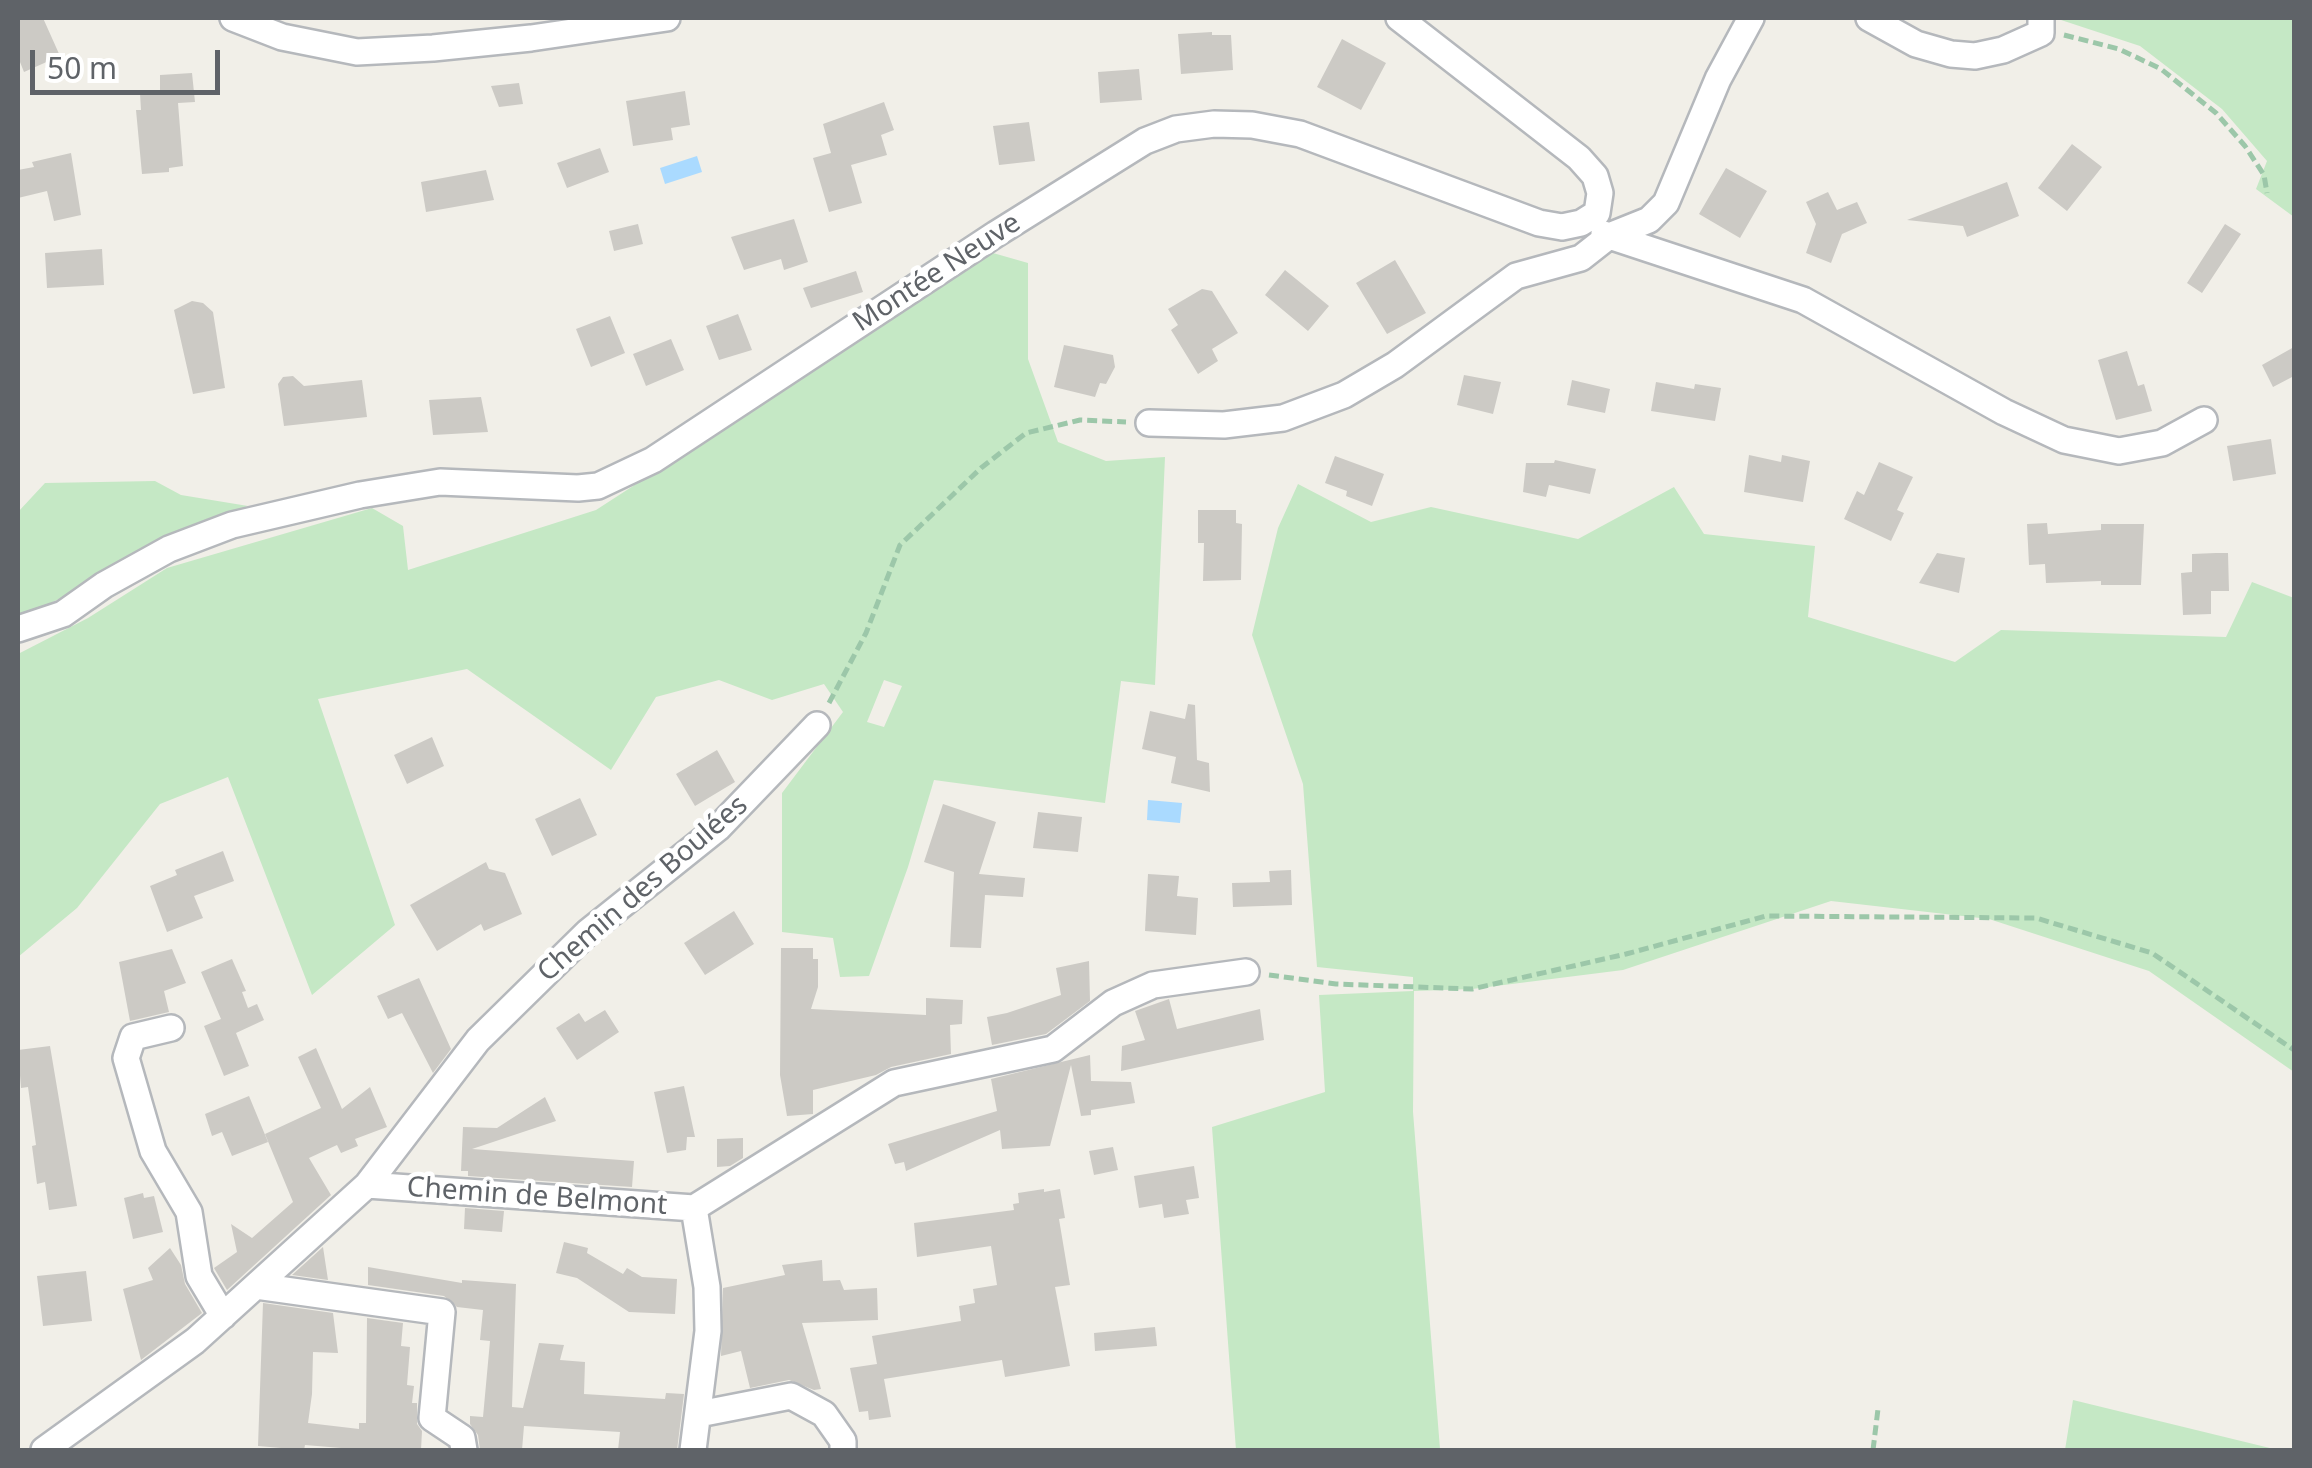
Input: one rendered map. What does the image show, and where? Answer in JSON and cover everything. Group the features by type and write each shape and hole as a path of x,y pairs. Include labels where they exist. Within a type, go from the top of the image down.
{"street":[{"path":"233,18 282,36 357,52 531,38 666,18"},
{"path":"1399,18 1579,158 1595,176 1600,193 1597,213 1581,223"},
{"path":"1149,423 1224,425 1283,418 1344,396 1395,365 1516,276 1581,258 1609,236 1649,220 1666,202 1718,79 1751,18"},
{"path":"1869,18 1916,44 1974,56 2003,50 2041,25"},
{"name":"Montée Neuve","path":"18,629 63,614 104,584 168,549 232,525 360,495 440,482 598,486 652,460 996,234 1145,141 1176,129 1252,124 1300,134 1539,224 1562,228 1581,223"},
{"path":"1581,223 1609,236 1803,300 2004,412 2064,440 2119,451 2162,444 2204,420"},
{"name":"Chemin des Boulées","path":"44,1450 196,1341 367,1186 478,1040 588,932 718,828 817,725"},
{"name":"Chemin de Belmont","path":"367,1186 694,1208 894,1083 1053,1049 1113,1004 1153,985 1246,972"},
{"path":"172,1028 133,1037 126,1058 153,1151 189,1212 199,1276 223,1316"},
{"path":"693,1450 708,1331 708,1302 694,1208"},
{"path":"256,1286 442,1312 432,1418 462,1438 464,1450"},
{"path":"699,1414 791,1396 824,1414 842,1441 842,1450"}],"path":[{"path":"2041,25 2118,49 2161,69 2216,113 2246,146 2264,175 2267,193"},
{"path":"817,725 866,632 900,545 981,468 1026,433 1080,420 1149,423"},
{"path":"1246,972 1336,984 1472,989 1626,954 1766,916 2036,918 2152,952 2294,1050"},
{"path":"1872,1450 1878,1409"}],"green space":[{"path":"2055,18 2294,18 2294,217 2256,189 2267,161 2222,109 2140,46"},
{"path":"993,253 1028,263 1028,359 1058,442 1106,461 1165,457 1155,685 1121,681 1105,803 934,780 869,976 840,977 833,938 782,932 782,793 843,712 824,684 772,700 719,680 656,697 611,770 467,669 318,699 395,925 312,995 228,777 160,804 77,908 18,957 18,654 88,618 167,568 372,508 403,526 408,570 596,510","holes":["884,680 902,686 884,727 867,722"]},
{"path":"155,481 181,495 248,506 170,535 71,593 18,616 18,512 45,483"},
{"path":"1298,484 1371,522 1431,507 1578,539 1674,487 1704,534 1815,546 1808,617 1955,662 2001,630 2226,637 2252,582 2294,598 2294,1072 2149,971 1989,919 1831,901 1623,970 1472,989 1414,991 1413,1112 1440,1449 1236,1450 1212,1127 1325,1092 1319,995 1413,991 1413,977 1317,967 1303,784 1252,635 1278,528"},
{"path":"2073,1400 2278,1450 2065,1450"}],"water":[{"path":"697,156 702,172 665,184 660,168"},
{"path":"1148,800 1182,803 1180,823 1147,820"}],"building":[{"path":"18,18 43,18 60,56 24,72 18,57"},
{"path":"1178,34 1231,35 1233,70 1181,74"},
{"path":"1342,39 1386,63 1361,110 1317,87"},
{"path":"1139,69 1142,100 1100,103 1098,72"},
{"path":"192,73 195,102 178,103 183,166 169,168 169,172 142,174 136,110 141,110 140,93 160,92 160,75"},
{"path":"519,83 523,104 499,107 491,86"},
{"path":"685,91 690,125 671,128 673,140 633,146 626,101"},
{"path":"884,102 894,130 881,135 887,155 851,165 862,203 829,212 813,158 831,153 823,124"},
{"path":"1029,122 1035,161 999,165 993,126"},
{"path":"2072,144 2102,167 2067,211 2038,188"},
{"path":"600,148 609,172 567,188 557,163"},
{"path":"71,153 81,215 54,221 47,191 18,198 18,170 34,167 32,162"},
{"path":"1726,168 1767,191 1740,238 1699,214"},
{"path":"486,170 494,200 426,212 421,182"},
{"path":"2007,182 2019,216 1967,237 1963,226 1907,220"},
{"path":"1828,192 1837,210 1857,202 1867,223 1842,234 1831,263 1806,253 1816,224 1806,202"},
{"path":"794,219 808,262 784,270 781,259 744,270 731,237"},
{"path":"638,224 643,244 614,251 609,231"},
{"path":"2225,224 2241,234 2202,293 2187,283"},
{"path":"102,249 104,285 47,288 45,253"},
{"path":"1395,260 1426,313 1387,334 1356,283"},
{"path":"1285,270 1329,306 1308,331 1265,295"},
{"path":"856,271 863,292 811,308 803,288"},
{"path":"1202,289 1212,291 1238,333 1212,349 1218,361 1198,374 1171,330 1178,325 1168,309"},
{"path":"192,301 203,303 213,312 225,388 193,394 174,310"},
{"path":"738,314 752,350 719,360 706,326"},
{"path":"610,316 625,353 591,367 576,329"},
{"path":"671,339 684,370 646,386 633,354"},
{"path":"1064,345 1113,355 1115,367 1106,384 1100,383 1095,397 1054,387"},
{"path":"2294,347 2294,376 2273,387 2262,365"},
{"path":"2127,351 2138,386 2144,384 2152,411 2116,420 2098,360"},
{"path":"1464,375 1501,382 1493,414 1457,405"},
{"path":"293,376 304,386 362,380 367,417 284,426 278,384 283,377"},
{"path":"1572,380 1610,389 1605,413 1567,405"},
{"path":"1656,382 1694,389 1695,384 1721,388 1715,421 1651,411"},
{"path":"481,397 488,432 433,435 429,400"},
{"path":"2271,439 2276,474 2233,481 2227,446"},
{"path":"1749,455 1781,462 1782,455 1810,461 1803,502 1744,492"},
{"path":"1335,456 1384,474 1372,506 1325,483"},
{"path":"1555,460 1596,469 1590,494 1549,485 1546,497 1523,492 1526,463"},
{"path":"1879,462 1913,477 1897,510 1904,513 1891,541 1844,519 1857,491 1864,495"},
{"path":"1198,510 1236,510 1236,523 1242,524 1241,580 1203,581 1204,543 1198,543"},
{"path":"2047,523 2048,534 2101,530 2101,524 2144,524 2141,585 2101,585 2101,581 2046,583 2045,564 2029,565 2027,524"},
{"path":"1937,553 1965,558 1959,593 1919,583"},
{"path":"2228,553 2229,591 2211,591 2211,614 2183,615 2181,573 2192,572 2192,554"},
{"path":"1188,704 1195,705 1197,760 1209,763 1210,792 1171,783 1176,757 1142,749 1150,711 1185,719"},
{"path":"432,737 444,766 407,784 394,755"},
{"path":"717,750 735,782 695,806 676,774"},
{"path":"580,798 597,835 552,856 535,819"},
{"path":"943,804 996,822 979,874 1025,878 1023,897 985,895 981,948 950,947 954,872 924,862"},
{"path":"1038,812 1082,817 1078,852 1033,848"},
{"path":"223,851 234,881 194,896 203,918 167,932 150,886 177,875 175,870"},
{"path":"486,862 489,869 505,873 522,914 484,931 481,924 437,951 410,905"},
{"path":"1291,870 1292,905 1233,907 1232,883 1270,882 1269,871"},
{"path":"1148,874 1179,876 1177,896 1198,898 1196,935 1145,931"},
{"path":"734,911 754,944 705,975 684,943"},
{"path":"781,948 813,948 813,959 818,959 818,987 811,1009 926,1015 926,998 963,1000 962,1024 950,1025 951,1054 813,1090 813,1114 787,1116 780,1075"},
{"path":"172,949 186,983 164,991 169,1012 130,1021 119,962"},
{"path":"232,959 246,991 242,992 248,1008 257,1004 264,1020 236,1033 249,1066 224,1076 204,1026 221,1019 201,972"},
{"path":"1089,961 1090,1001 1046,1034 992,1045 987,1017 1061,995 1056,968"},
{"path":"419,978 451,1049 433,1073 402,1013 388,1019 377,996"},
{"path":"1169,999 1177,1029 1260,1009 1264,1040 1121,1071 1122,1046 1145,1040 1135,1011"},
{"path":"605,1010 619,1032 577,1060 556,1028 579,1013 585,1022"},
{"path":"50,1046 77,1206 49,1210 45,1182 37,1184 28,1087 21,1088 18,1050"},
{"path":"316,1048 342,1109 370,1087 387,1127 355,1139 358,1146 341,1153 337,1145 309,1158 331,1195 227,1290 214,1268 237,1252 231,1224 252,1238 293,1202 265,1134 321,1108 298,1057"},
{"path":"1090,1055 1091,1081 1131,1082 1135,1103 1091,1110 1091,1115 1081,1116 1071,1065 1050,1146 1002,1149 1000,1130 906,1171 904,1162 895,1164 888,1144 997,1111 991,1079"},
{"path":"684,1086 695,1137 687,1137 686,1150 667,1153 654,1092"},
{"path":"249,1096 268,1142 232,1156 222,1132 212,1136 205,1114"},
{"path":"545,1097 556,1121 472,1149 634,1161 632,1187 468,1176 468,1171 461,1171 463,1127 497,1128"},
{"path":"743,1138 743,1158 730,1166 717,1167 717,1139"},
{"path":"1113,1147 1118,1170 1094,1175 1089,1151"},
{"path":"1194,1166 1199,1198 1186,1200 1189,1214 1164,1218 1162,1204 1139,1208 1134,1176"},
{"path":"1060,1189 1065,1218 1059,1219 1070,1285 1055,1287 1070,1366 1005,1377 1002,1360 884,1379 891,1417 869,1420 868,1411 859,1412 850,1368 877,1364 872,1336 961,1321 959,1306 975,1303 973,1289 997,1285 991,1246 917,1257 914,1223 1014,1210 1013,1204 1019,1203 1018,1193"},
{"path":"143,1193 144,1198 154,1196 163,1232 133,1239 124,1198"},
{"path":"465,1208 504,1211 502,1232 464,1229"},
{"path":"564,1242 588,1248 587,1253 623,1274 627,1268 642,1277 677,1279 675,1314 629,1312 577,1278 556,1273"},
{"path":"323,1247 328,1280 292,1275"},
{"path":"170,1248 202,1313 141,1360 123,1289 153,1280 148,1268"},
{"path":"822,1260 823,1281 840,1280 844,1290 877,1288 878,1320 802,1323 821,1389 789,1380 750,1388 741,1351 721,1356 723,1288 785,1275 782,1265"},
{"path":"368,1267 462,1283 516,1284 512,1407 523,1408 539,1343 564,1345 560,1360 585,1362 584,1394 665,1399 666,1393 684,1394 677,1450 618,1450 620,1432 524,1426 522,1450 480,1450 470,1416 483,1417 490,1341 480,1340 483,1310 457,1307 444,1296 368,1285"},
{"path":"86,1271 92,1321 43,1326 37,1276"},
{"path":"263,1303 333,1313 338,1353 313,1352 308,1423 359,1429 359,1423 366,1423 367,1318 403,1323 401,1346 410,1347 407,1385 414,1386 412,1403 417,1403 421,1450 258,1446"},
{"path":"1155,1327 1157,1346 1095,1351 1094,1333"}]}
